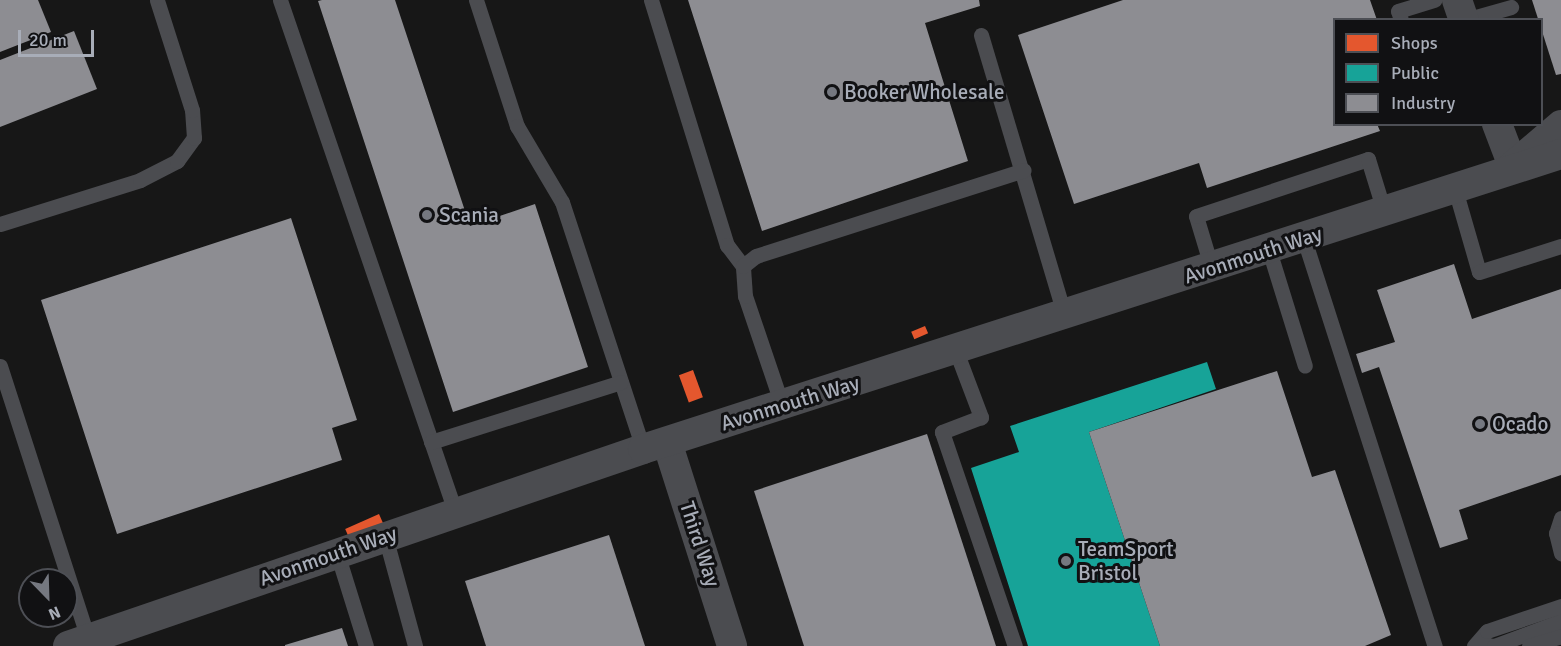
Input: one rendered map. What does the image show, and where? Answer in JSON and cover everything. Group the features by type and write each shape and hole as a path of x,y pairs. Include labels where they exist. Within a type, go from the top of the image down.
{"street":[{"path":"1457,0 1463,18"},
{"name":"Avonmouth Way","path":"1514,166 1561,125"},
{"path":"1498,126 1514,166"},
{"name":"Avonmouth Way","path":"79,643 337,552 456,514 655,445 1212,269 1455,189 1514,166 1561,154"},
{"name":"Third Way","path":"655,445 732,646"}],"lane":[{"path":"0,224 140,180 177,161 194,138 192,110 158,0"},
{"path":"280,0 456,514"},
{"path":"476,0 517,126 562,202 621,382 655,445"},
{"path":"651,0 727,245 743,266 745,296 782,405"},
{"path":"1398,10 1434,0"},
{"path":"1473,18 1511,9"},
{"path":"981,35 1024,170 1065,316"},
{"path":"1212,269 1196,216 1368,159 1384,211"},
{"path":"743,266 756,256 1024,170"},
{"path":"1455,189 1479,272 1561,246"},
{"path":"1304,238 1435,646"},
{"path":"1269,250 1305,366"},
{"path":"956,351 981,417 942,432 1015,646"},
{"path":"0,366 79,643"},
{"path":"431,442 621,382"},
{"path":"1561,518 1556,533 1561,553"},
{"path":"385,536 415,646"},
{"path":"337,552 366,646"},
{"path":"1476,645 1487,631 1561,606"},
{"path":"1476,645 1494,646 1561,621"},
{"path":"1529,646 1561,636"}],"building: Shops":[{"path":"925,326 928,333 914,339 911,332"},
{"path":"693,370 703,397 689,402 679,375"},
{"path":"379,514 383,523 349,538 345,529"}],"building: Public":[{"name":"TeamSport Bristol","path":"1207,362 1216,389 1089,432 1160,646 1028,646 971,468 1019,452 1010,426"}],"building: Industry":[{"path":"0,0 38,0 51,32 0,52"},
{"name":"Scania","path":"395,0 470,226 535,204 588,367 453,412 318,1"},
{"name":"Booker Wholesale","path":"688,0 979,0 980,6 925,23 968,161 762,231"},
{"path":"1123,0 1370,0 1376,18 1333,18 1333,126 1378,126 1380,131 1207,188 1199,163 1074,204 1018,35"},
{"path":"1532,0 1561,0 1561,74 1556,75 1543,34 1543,18 1538,18"},
{"path":"74,31 97,89 0,127 0,60"},
{"path":"291,218 357,420 332,428 342,460 117,534 41,300"},
{"name":"Ocado","path":"1454,264 1472,319 1561,289 1561,475 1459,510 1468,539 1440,548 1379,367 1362,373 1356,354 1395,342 1377,290"},
{"path":"1277,371 1312,477 1335,470 1391,635 1365,646 1160,646 1089,432"},
{"path":"927,434 996,646 804,646 754,491"},
{"path":"609,535 645,646 486,646 465,581"},
{"path":"342,628 348,646 285,646 285,645"}],"place":[{"name":"Booker Wholesale","path":"832,92"},
{"name":"Scania","path":"427,215"},
{"name":"Ocado","path":"1480,424"},
{"name":"TeamSport Bristol","path":"1066,561"}]}
